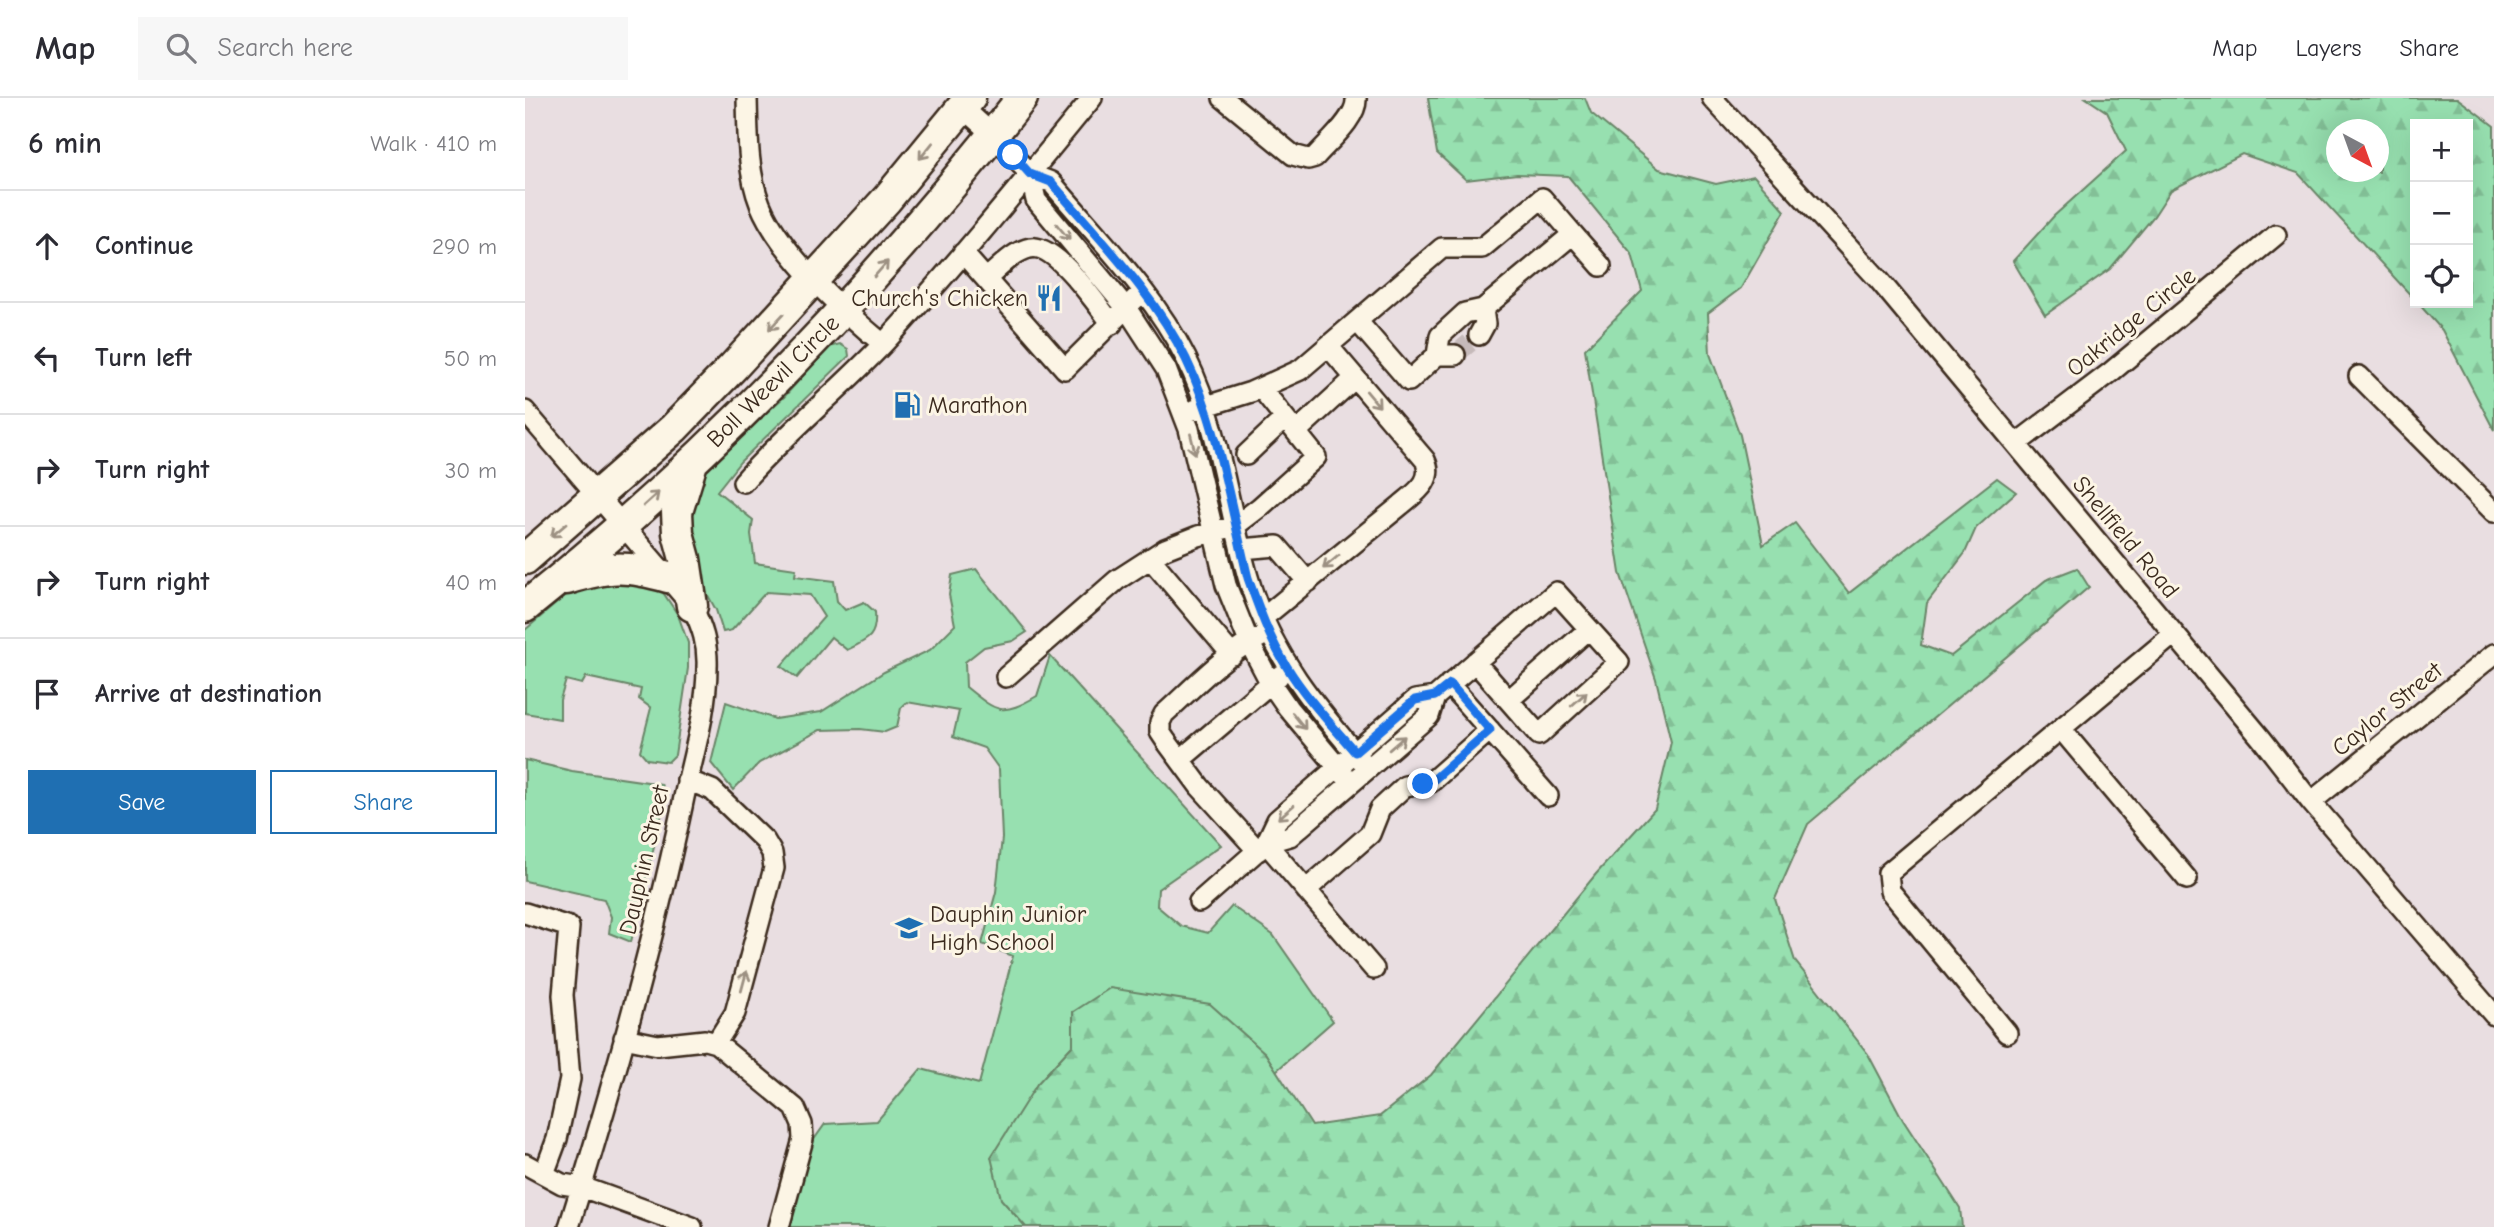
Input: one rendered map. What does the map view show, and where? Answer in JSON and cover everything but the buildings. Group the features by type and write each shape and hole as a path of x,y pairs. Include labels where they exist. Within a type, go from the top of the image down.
{"highway":[{"name":"Boll Weevil Circle","path":"525,607 557,582 692,462 843,311 1022,98"},
{"name":"Boll Weevil Circle","path":"525,559 674,428 815,280 887,199 966,103"},
{"path":"692,462 677,512 678,533 692,606"},
{"path":"557,582 601,568 622,567 668,576"}],"street":[{"path":"747,98 751,165 761,204 781,239 815,280 843,311 883,344"},
{"path":"743,482 771,451 883,344 1092,98"},
{"path":"1223,98 1293,155 1308,159 1315,157 1352,116 1357,105 1356,98"},
{"name":"Shellfield Road","path":"1712,98 1879,280 2261,738 2311,802 2494,1015"},
{"path":"966,103 1030,174 1051,182 1142,290 1174,336 1205,407 1248,578 1266,626 1289,669 1369,768"},
{"path":"1030,174 1036,200 1128,309 1166,369 1184,413 1226,585 1249,642 1270,682 1351,783"},
{"path":"1184,413 1261,388 1300,370 1442,248 1482,248 1542,198 1601,266"},
{"path":"1358,321 1409,381 1446,355 1440,336 1465,313 1483,309 1573,234"},
{"name":"Oakridge Circle","path":"2017,444 2111,372 2276,235"},
{"path":"986,279 1018,253 1038,247 1063,264 1112,324"},
{"path":"963,253 1065,369 1128,309 1142,290"},
{"path":"1479,335 1485,324 1483,309"},
{"path":"1329,347 1425,460 1429,468 1428,477 1401,505 1308,582 1249,642 1164,714 1160,722 1160,732 1200,787 1306,890 1374,969"},
{"path":"2359,376 2494,512"},
{"path":"1246,454 1355,378"},
{"path":"1006,677 1117,580 1165,549 1235,526 1316,457 1261,388"},
{"name":"Dauphin Street","path":"525,411 692,606 703,630 708,665 705,701 649,946 569,1227"},
{"path":"1241,550 1277,546 1308,582"},
{"path":"1150,558 1232,655"},
{"path":"1262,847 1277,820 1355,752 1415,700 1442,690 1556,592 1619,663 1539,735 1475,662"},
{"path":"1509,700 1589,629"},
{"path":"2007,1033 1890,891 1888,873 2174,634"},
{"name":"Caylor Street","path":"2311,802 2494,654"},
{"path":"1180,760 1270,682 1289,669"},
{"path":"1442,690 1490,730 1548,796"},
{"path":"1199,902 1262,847 1290,836 1429,716 1442,690"},
{"path":"2061,729 2187,879"},
{"path":"1306,890 1370,834 1380,809 1405,786 1431,782 1490,730"},
{"path":"687,780 712,790 765,841 772,852 774,868 735,1013 716,1043"},
{"path":"525,913 569,927 563,995 570,1079 557,1139 544,1174"},
{"path":"624,1038 658,1045 705,1040 716,1043 795,1108 802,1124 803,1139 779,1227"},
{"path":"525,1164 562,1184 582,1187 692,1227"}],"green space":[{"path":"1428,98 1585,98 1591,113 1659,169 1716,184 1754,176 1785,211 1741,288 1708,313 1710,354 1740,435 1763,545 1795,523 1849,593 1997,478 2016,492 1976,528 1965,553 1927,603 1921,645 1951,656 2046,580 2077,568 2089,587 1808,824 1775,899 1795,961 1868,1054 1903,1120 1960,1208 1962,1227 1026,1227 1001,1199 991,1157 1037,1084 1073,1045 1073,1012 1110,988 1210,1004 1265,1053 1312,1126 1380,1116 1431,1075 1596,874 1655,809 1671,742 1656,679 1620,573 1585,349 1642,291 1632,254 1568,176 1517,174 1466,180 1437,153"},
{"path":"2086,98 2457,98 2494,126 2494,430 2442,330 2422,308 2473,308 2473,119 2410,119 2410,295 2298,173 2242,154 2171,190 2154,216 2110,269 2045,315 2013,261 2054,216 2126,151 2107,112"},
{"path":"840,344 848,349 849,356 740,462 717,491 753,520 751,534 755,563 796,569 795,576 834,581 837,601 845,610 864,602 875,612 870,637 847,650 831,637 797,678 781,666 824,617 810,595 766,592 732,630 723,632 716,610 700,585 686,548 690,480 784,397 829,347"},
{"path":"976,569 1027,632 1013,641 984,647 965,662 966,687 985,702 1000,709 1015,707 1037,696 1050,656 1221,845 1158,889 1157,906 1181,926 1208,933 1232,906 1273,935 1333,1021 1276,1071 1265,1053 1073,1012 1073,1045 1037,1084 1001,1199 1026,1227 787,1227 813,1141 825,1124 877,1121 921,1069 979,1084 1013,956 982,944 996,892 1002,838 999,769 984,748 953,737 959,711 907,702 901,708 897,727 885,732 860,729 820,730 759,763 733,790 711,763 726,702 775,719 821,712 884,672 930,650 955,625 949,595 952,575"},
{"path":"594,576 647,579 664,594 678,615 688,643 688,668 675,755 668,762 647,759 640,751 651,708 639,699 641,689 586,677 582,684 566,680 560,700 560,719 525,713 525,630"},
{"path":"525,760 572,771 661,784 666,796 631,942 609,933 611,917 604,899 525,881"}],"tunnel":[{"path":"1455,355 1479,335"}],"place":[{"name":"Church's Chicken","path":"1049,298"},
{"name":"Marathon","path":"907,405"},
{"name":"Dauphin Junior High School","path":"909,928"}],"route":[{"path":"1013,155 1030,174 1051,182 1142,290 1174,336 1200,391 1211,422 1256,602 1277,650 1306,694 1330,723 1355,752 1415,700 1435,696 1450,684 1490,730 1431,782 1423,784"}]}
